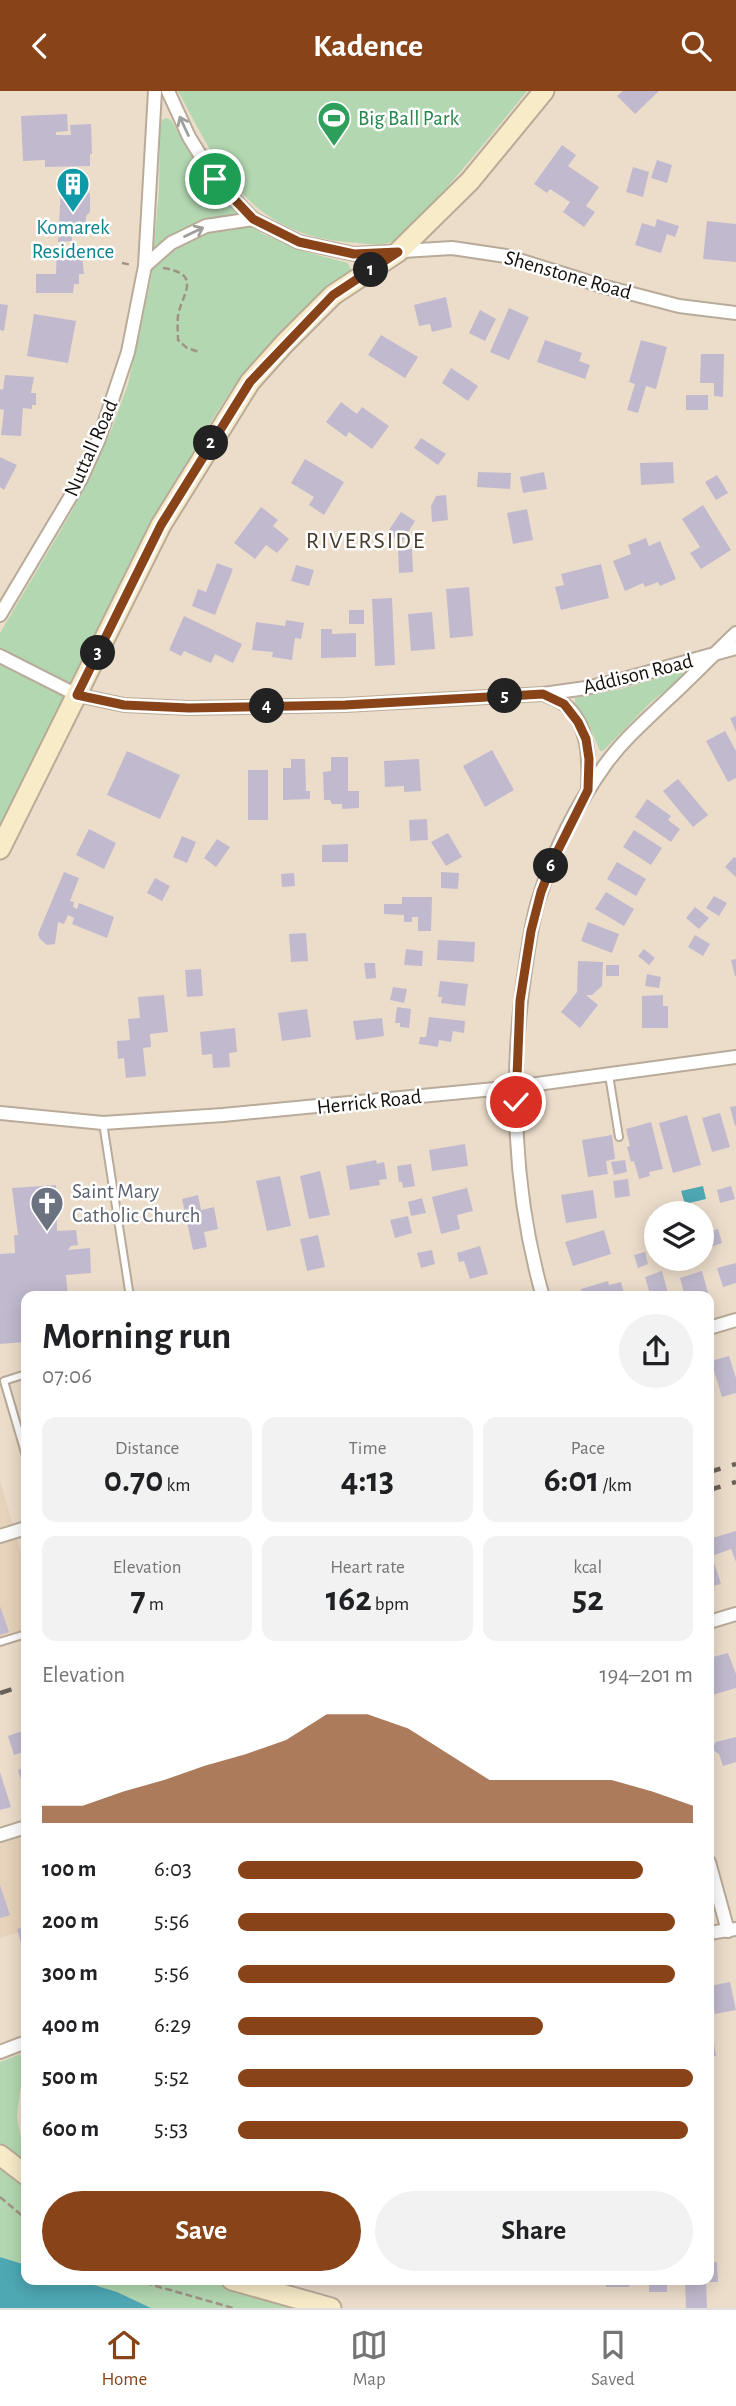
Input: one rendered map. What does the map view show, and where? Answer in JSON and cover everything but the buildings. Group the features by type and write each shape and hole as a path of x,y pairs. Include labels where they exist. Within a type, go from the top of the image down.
{"street":[{"name":"Nuttall Road","path":"0,615 81,479 99,439 128,352 145,266 155,91"},
{"path":"168,91 189,137 215,179 253,219 299,242 354,254 398,252"},
{"path":"0,849 161,525 250,382 333,295 398,252 470,181 544,91"},
{"path":"145,266 171,243 206,226 253,219"},
{"name":"Shenstone Road","path":"398,252 452,248 506,256 602,286 679,306 736,313"},
{"path":"541,1291 530,1249 521,1192 515,1087 520,1001 531,931 541,892 588,790 626,737 736,633"},
{"name":"Addison Road","path":"0,656 77,695 124,705 189,708 345,705 543,694 598,685 736,648"},
{"path":"543,694 564,704 578,722 586,739 589,759 588,790"},
{"name":"Herrick Road","path":"0,1113 103,1123 254,1113 515,1087 736,1057"},
{"path":"714,1327 736,1320"},
{"path":"0,1536 21,1530"},
{"path":"714,1621 736,1614"},
{"path":"0,1835 21,1829"},
{"path":"714,1877 732,1930 714,1932"},
{"path":"0,2052 21,2044"},
{"path":"0,2155 21,2171"},
{"path":"250,2285 331,2308"}],"lane":[{"path":"609,1075 619,1137"},
{"path":"103,1123 129,1291"},
{"path":"21,1376 4,1381 21,1439"},
{"path":"0,1642 21,1636"}],"path":[{"path":"122,263 174,270 181,274 187,283 188,292 178,315 178,340 187,348 199,352"},
{"path":"0,2197 21,2215"},
{"path":"152,2285 233,2308"}],"shaded area":[{"path":"0,1480 21,1554 21,1636 0,1642"},
{"path":"21,1830 21,1932 0,1938 0,1837"}],"green space":[{"name":"Big Ball Park","path":"178,91 527,91 413,226 392,242 372,244 313,236 285,225 261,211 241,192 224,170"},
{"path":"166,118 171,120 208,183 250,225 263,234 303,251 348,263 351,271 313,301 272,341 232,389 212,420 147,532 0,824 0,633 72,511 109,436 128,384 151,279 159,190 160,125"},
{"path":"679,672 684,673 682,677 600,751 589,725 575,705 575,698 621,689"},
{"path":"21,2054 21,2088 17,2117 21,2139 21,2263 0,2257 0,2062"},
{"path":"94,2285 221,2285 297,2308 151,2308"}],"water":[{"path":"703,1186 706,1199 684,1201 681,1191"},
{"path":"0,2257 21,2263 21,2285 94,2285 151,2308 0,2308"}],"railway":[{"path":"714,1471 736,1464"},
{"path":"714,1489 736,1482"},
{"path":"0,1693 21,1687"}],"place":[{"name":"Big Ball Park","path":"334,148"},
{"name":"Komarek Residence","path":"73,214"},
{"name":"Saint Mary Catholic Church","path":"47,1233"}],"district":[{"name":"RIVERSIDE","path":"366,541"}],"route":[{"path":"215,179 253,219 299,242 354,254 398,252 333,295 250,382 161,525 77,695 124,705 189,708 345,705 543,694 564,704 578,722 586,739 589,759 588,790 555,856 541,892 531,931 520,1001 516,1102"}]}
